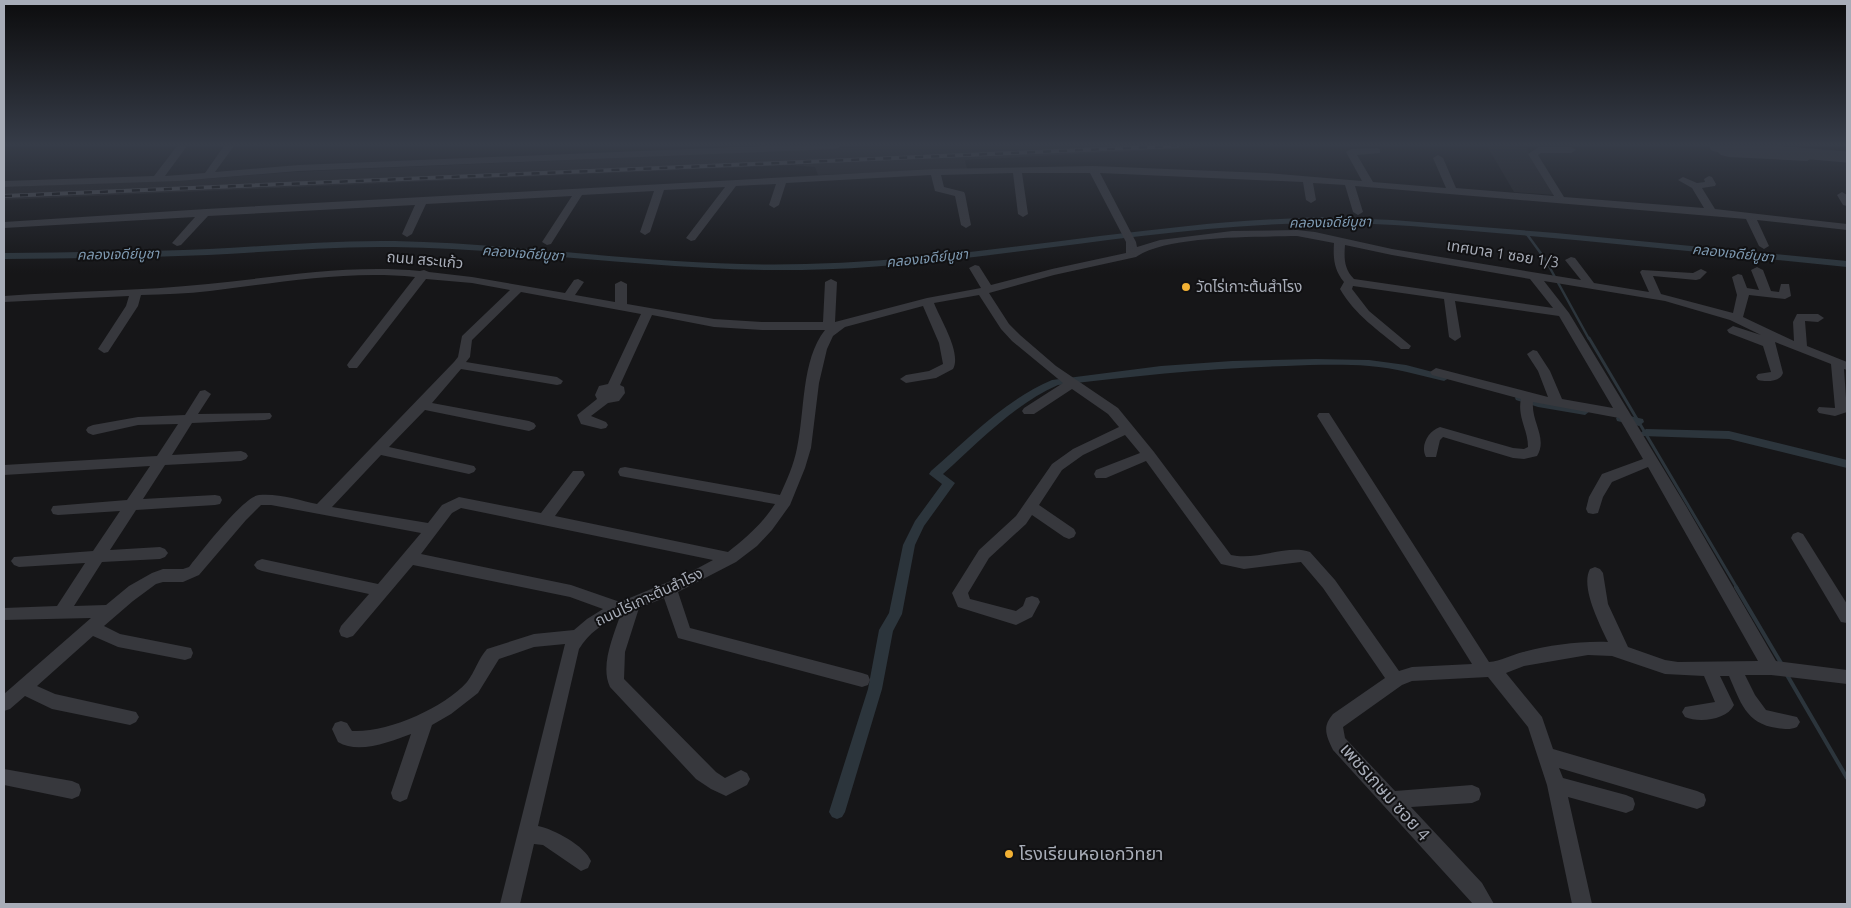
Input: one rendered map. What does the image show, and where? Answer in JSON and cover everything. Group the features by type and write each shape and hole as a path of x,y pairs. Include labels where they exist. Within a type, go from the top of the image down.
{"street":[{"path":"4,225 638,188"},
{"path":"645,232 660,188"},
{"path":"690,238 729,188"},
{"path":"774,205 779,188"},
{"path":"939,188 960,194 966,225"},
{"path":"1020,188 1023,214"},
{"path":"1102,188 1131,242 1132,255"},
{"path":"1309,188 1311,200"},
{"path":"1351,188 1358,212"},
{"path":"1421,188 1710,212 1847,227"},
{"path":"1554,188 1561,200"},
{"path":"1697,188 1710,212"},
{"path":"547,242 579,192"},
{"path":"407,234 422,201"},
{"path":"177,243 206,212"},
{"path":"1750,216 1764,246"},
{"name":"เทศบาล 1 ซอย 1/3","path":"1142,248 1176,241 1263,233 1297,233 1392,252 1656,296 1733,325"},
{"path":"1340,241 1339,263 1350,282 1563,313"},
{"path":"831,282 835,325 985,290 1052,272 1132,255 1142,248"},
{"path":"1571,260 1590,285"},
{"path":"975,268 1005,326 1016,338 1068,381 1109,408 1128,428 1226,560 1233,563 1305,556 1311,560 1404,677 1489,670 1500,668 1522,659 1553,652 1588,648 1612,649 1665,667 1678,669 1772,669 1847,676"},
{"path":"1757,270 1767,294"},
{"name":"ถนน สระแก้ว","path":"4,298 207,288 331,274 386,271 472,280 731,325 835,325"},
{"path":"1656,296 1647,272 1696,277 1701,272"},
{"path":"353,365 424,274"},
{"path":"1538,276 1563,313 1651,460 1772,669"},
{"path":"1738,277 1742,290 1742,302 1733,325 1842,364 1842,410 1835,412 1824,410"},
{"path":"567,298 578,282"},
{"path":"1350,282 1346,289 1353,301 1370,320 1405,346"},
{"path":"621,284 621,306"},
{"path":"1742,290 1785,296 1785,286"},
{"path":"320,510 458,365 464,357 466,339 518,289"},
{"path":"104,349 129,312 136,292"},
{"path":"1449,297 1455,337"},
{"path":"906,379 932,375 949,366 950,360 947,349 927,302"},
{"path":"601,425 586,421 584,415 609,393 648,311"},
{"path":"1801,348 1799,322 1802,318 1818,318"},
{"name":"ถนนไร่เกาะต้นสำโรง","path":"577,637 589,626 626,606 669,588 731,558 750,545 767,526 785,500 803,449 810,399 822,343 835,325"},
{"path":"1762,377 1776,376 1777,373 1768,338"},
{"path":"1533,354 1544,371 1556,402"},
{"path":"458,365 557,381"},
{"path":"1436,372 1527,399 1556,402 1625,417"},
{"path":"1029,411 1068,381"},
{"path":"62,611 205,394"},
{"path":"1431,454 1433,438 1440,432 1510,452 1524,455 1532,453 1536,442 1525,412 1527,399"},
{"path":"422,405 528,426"},
{"path":"93,430 122,423 265,416"},
{"path":"1324,416 1489,670 1536,723 1556,785 1582,904"},
{"path":"1032,602 1028,612 1016,618 971,606 964,603 960,596 974,568 984,554 1021,520 1048,478 1066,460 1128,428"},
{"path":"379,450 470,469"},
{"path":"1101,474 1149,455"},
{"path":"4,470 241,456"},
{"path":"1594,509 1596,498 1606,478 1651,460"},
{"path":"625,472 785,500"},
{"path":"545,519 578,475"},
{"path":"58,510 215,500"},
{"path":"4,704 90,628 143,585 158,576 168,573 177,577 186,576 194,571 241,516 258,500 271,500 432,529"},
{"path":"347,632 410,558 447,509 458,502 731,558"},
{"path":"1031,507 1069,533"},
{"path":"1798,538 1847,617"},
{"path":"19,561 160,553"},
{"path":"410,558 571,591 626,606 614,674 616,682 675,742 701,772 713,782 726,787 741,779"},
{"path":"262,564 383,591"},
{"path":"1595,573 1594,587 1599,602 1622,652"},
{"path":"669,588 684,633 862,680"},
{"path":"4,614 110,611"},
{"path":"90,628 118,640 185,653"},
{"path":"341,729 347,738 356,740 385,735 425,720 472,689 487,659 493,654 540,640 561,636 577,637 571,648 510,904"},
{"path":"1691,712 1721,709 1725,705 1709,669"},
{"path":"1734,669 1754,710 1761,716 1791,722"},
{"name":"เพชรเกษม ซอย 4","path":"1404,677 1339,719 1334,725 1334,733 1339,744 1475,890 1484,904"},
{"path":"23,687 52,701 130,717"},
{"path":"400,793 425,720"},
{"path":"1548,756 1697,800"},
{"path":"4,777 72,790"},
{"path":"1556,785 1626,804"},
{"path":"1391,800 1472,794"},
{"path":"527,834 547,837 581,861"}],"shaded area":[{"path":"4,188 266,188 4,200"},
{"path":"1512,188 1551,188 1555,195 1514,192"}],"waterway":[{"name":"คลองเจดีย์บูชา","path":"4,256 180,253 394,244 496,249 700,265 802,267 932,259 1190,228 1255,223 1344,220 1556,235 1847,264"},
{"path":"1526,233 1545,259 1589,339"},
{"path":"1589,338 1737,588"},
{"path":"837,812 875,689 886,630 895,614 909,545 919,524 949,483 935,474 1009,410 1041,389 1056,382 1161,369 1232,364 1369,363 1406,368 1444,378"},
{"path":"1520,398 1585,411"},
{"path":"1621,418 1639,422"},
{"path":"1646,433 1729,435 1847,464"},
{"path":"1736,587 1781,663"},
{"path":"1787,675 1847,778"}],"railway":[{"path":"4,196 183,188"}],"place":[{"name":"วัดไร่เกาะต้นสำโรง","path":"1186,287"},
{"name":"โรงเรียนหอเอกวิทยา","path":"1009,854"}]}
